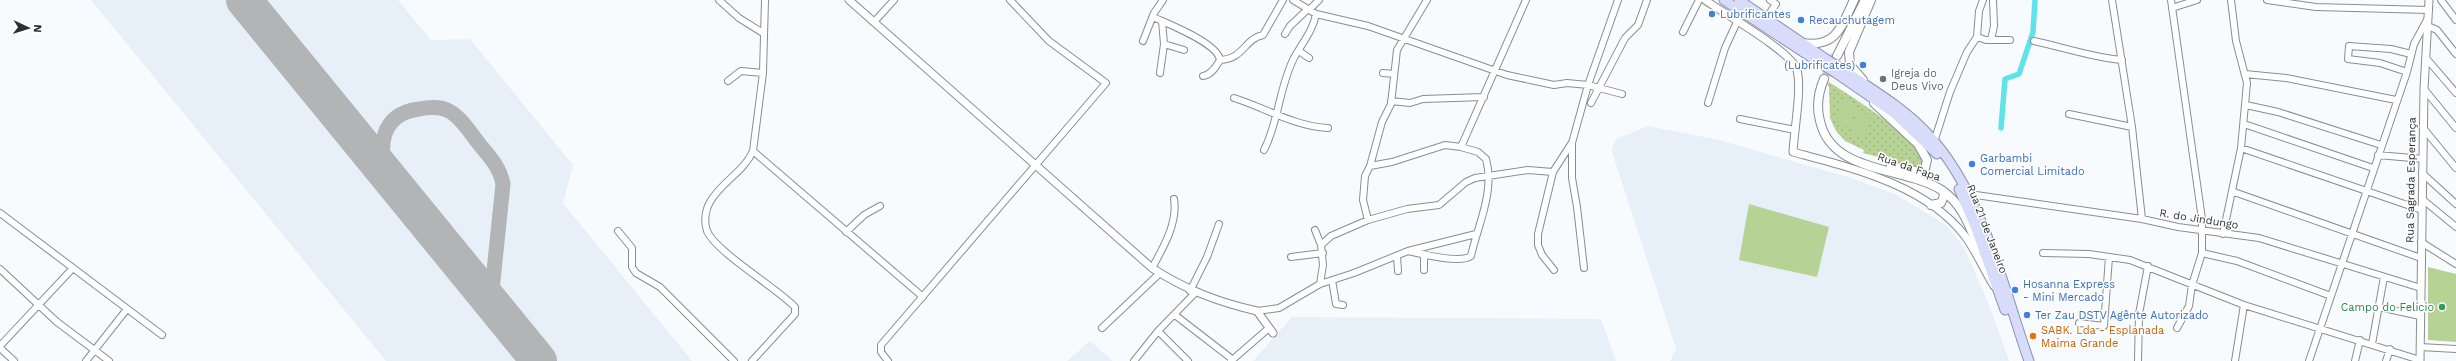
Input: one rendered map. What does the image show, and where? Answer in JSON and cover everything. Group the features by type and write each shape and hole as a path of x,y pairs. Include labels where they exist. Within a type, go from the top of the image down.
{"main road":[{"name":"Rua 21 de Janeiro","path":"1724,0 1838,70 1861,91 1910,126 1942,161 1955,181 1970,213 2023,361"},
{"name":"Rua 21 de Janeiro","path":"1739,0 1802,43 1824,62"},
{"path":"1802,43 1823,44 1833,38 1854,0"},
{"path":"1862,0 1836,55 1865,0"},
{"path":"1871,0 1852,40 1848,58 1852,68 1874,91"},
{"path":"1838,70 1874,91 1903,111 1934,142 1952,164 1969,194 1980,218 2029,361"},
{"name":"Rua da Fapa","path":"1861,91 1922,148 1927,163 1923,171 1916,172 1867,159 1840,145 1831,135 1822,118 1821,101 1825,80 1818,97 1818,115 1824,133 1835,147 1859,162 1925,182 1943,191 1955,201 1963,212 1998,291"},
{"path":"1931,205 1941,203 1944,196 1943,191"}],"street":[{"path":"719,0 739,18 763,33"},
{"path":"752,361 795,314 795,307 719,245 708,231 706,223 709,204 716,192 750,158 753,151 763,73 765,0"},
{"path":"849,0 935,74 1036,166 1152,268 1193,292 1223,303 1257,311 1279,308 1320,284 1408,251 1476,234"},
{"path":"874,22 894,0"},
{"path":"888,361 881,352 881,345 1106,83 1049,41 1010,0"},
{"path":"1143,41 1153,17 1163,0"},
{"path":"1203,76 1210,73 1220,60 1234,58 1257,37 1263,35 1283,0"},
{"path":"1293,0 1316,14 1355,22 1403,40 1496,71 1554,85 1567,83 1588,85 1598,89 1622,94"},
{"path":"1285,34 1290,26 1319,0"},
{"path":"1368,220 1363,192 1364,176 1370,166 1380,129 1391,101 1395,58 1403,40 1427,0"},
{"path":"1462,147 1526,0"},
{"path":"1584,268 1578,207 1572,178 1572,143 1588,85 1618,0"},
{"path":"1591,103 1625,38 1638,25 1647,0"},
{"path":"1682,32 1699,0"},
{"path":"1704,0 1778,49 1794,64 1798,86 1793,152 1874,177 1931,205 1965,237 1998,291"},
{"path":"1766,18 1777,2 1770,0"},
{"path":"1934,142 1950,92 1967,52 1977,37 1979,11 1983,0"},
{"path":"1991,40 1994,26 1993,0"},
{"path":"2112,0 2132,128 2142,219"},
{"path":"2171,0 2204,231 2202,252 2192,285 2189,306 2177,328"},
{"path":"2172,8 2197,0"},
{"path":"2224,234 2242,148 2246,105 2245,74 2236,41 2231,0"},
{"path":"2267,0 2316,7 2428,14 2417,36 2407,72 2396,100 2309,361"},
{"name":"Rua Sagrada Esperança","path":"2420,360 2423,128 2429,0"},
{"path":"2441,0 2456,20"},
{"path":"1264,150 1289,68 1309,35 1316,14"},
{"path":"1153,17 1207,44 1217,53 1220,60"},
{"path":"1160,73 1164,44 1162,21"},
{"path":"1708,103 1725,48 1737,22"},
{"path":"2428,26 2437,30 2456,54"},
{"path":"1977,37 1991,40 2010,40"},
{"path":"2034,40 2090,53 2103,59 2122,60"},
{"path":"1164,44 1184,50"},
{"path":"2407,72 2380,63 2348,59 2348,48 2349,46 2386,49 2411,54"},
{"path":"1299,51 1309,58"},
{"path":"2426,58 2456,93"},
{"path":"728,80 741,71 763,73"},
{"path":"1383,73 1394,74"},
{"path":"2245,74 2286,78 2396,100"},
{"path":"2424,89 2456,128"},
{"path":"1391,101 1410,103 1423,99 1484,97"},
{"path":"1234,98 1295,123 1328,128"},
{"path":"2246,105 2278,112 2381,145"},
{"path":"2070,114 2132,128"},
{"path":"1740,119 1794,130"},
{"path":"2244,124 2373,168"},
{"path":"2423,128 2456,168"},
{"path":"1554,270 1542,255 1538,234 1553,172 1572,143"},
{"path":"1370,166 1392,162 1442,146 1462,147 1483,155 1487,164 1488,176 1484,208 1471,256 1467,259 1408,251"},
{"path":"2242,148 2365,192 2422,210"},
{"path":"753,151 923,297"},
{"path":"2378,155 2423,159"},
{"path":"1321,245 1332,236 1368,220 1407,209 1439,205 1470,180 1535,169 1553,172"},
{"path":"2422,174 2456,204"},
{"path":"2234,192 2351,235 2421,258"},
{"name":"R. do Jindungo","path":"1969,194 2142,219 2204,231 2275,242 2421,288"},
{"path":"1152,268 1167,239 1172,223 1174,199"},
{"path":"2422,199 2456,227"},
{"path":"846,232 864,215 880,206"},
{"path":"0,213 162,335"},
{"path":"1134,361 1158,331 1175,315 1193,292 1219,224"},
{"path":"1315,230 1323,253 1320,284"},
{"path":"618,231 632,248 632,267 636,274 660,287 734,361"},
{"path":"2422,242 2456,264"},
{"path":"2202,252 2237,261 2330,296"},
{"path":"1291,257 1323,253"},
{"path":"2043,253 2108,257 2148,266 2244,305 2320,327 2420,360"},
{"path":"1424,254 1424,270"},
{"path":"1396,256 1398,271"},
{"path":"2079,323 2104,326 2108,257"},
{"path":"2138,361 2139,314 2148,266"},
{"path":"14,361 0,347 73,268"},
{"path":"0,269 39,306 109,361"},
{"path":"1102,328 1160,273"},
{"path":"2372,344 2384,276"},
{"path":"1332,280 1336,304 1343,305"},
{"path":"2235,361 2244,305"},
{"path":"2378,307 2420,316"},
{"path":"86,361 127,309"},
{"path":"1175,315 1232,360 1271,330 1257,311"},
{"path":"1158,331 1188,361"},
{"path":"2355,361 2360,340"},
{"path":"2420,347 2456,349"},
{"path":"2386,361 2390,349"}],"shaded area":[{"path":"91,0 398,0 431,40 470,39 573,165 563,203 692,361 386,361"},
{"path":"1648,126 1719,140 1848,177 1895,194 1946,225 1964,247 1991,310 2009,361 1670,361 1676,349 1612,152 1612,147 1617,139"},
{"path":"1292,317 1601,319 1616,361 1253,361"},
{"path":"1090,341 1113,361 1067,361"}],"green space":[{"path":"1829,82 1867,107 1899,131 1921,154 1923,163 1917,166 1912,166 1863,153 1864,150 1845,141 1836,131 1830,118 1829,86 1827,85"},
{"path":"1843,100 1856,105 1849,127 1836,122"},
{"path":"1858,112 1871,116 1864,139 1851,134"},
{"path":"1749,204 1829,227 1817,277 1739,260"},
{"name":"Campo do Felício","path":"2428,267 2456,274 2456,342 2428,340"}],"waterway":[{"path":"2001,128 2005,79 2019,74 2033,32 2035,0"}],"taxiway":[{"path":"388,177 383,154 383,143 385,133 397,117 406,112 431,107 446,109 454,114 466,126 494,163 500,173 503,184 491,300"}],"runway":[{"path":"244,0 539,361"}],"tunnel":[{"path":"1824,79 1835,55"}],"place":[{"name":"Lubrificantes","path":"1712,14"},
{"name":"Recauchutagem","path":"1801,20"},
{"name":"(Lubrificates)","path":"1863,65"},
{"name":"Igreja do Deus Vivo","path":"1883,79"},
{"name":"Garbambi Comercial Limitado","path":"1972,164"},
{"name":"Hosanna Express - Mini Mercado","path":"2015,290"},
{"name":"Campo do Felício","path":"2442,307"},
{"name":"Ter Zau DSTV Agênte Autorizado","path":"2027,315"},
{"name":"SABK. Lda - Esplanada Maima Grande","path":"2033,336"}]}
